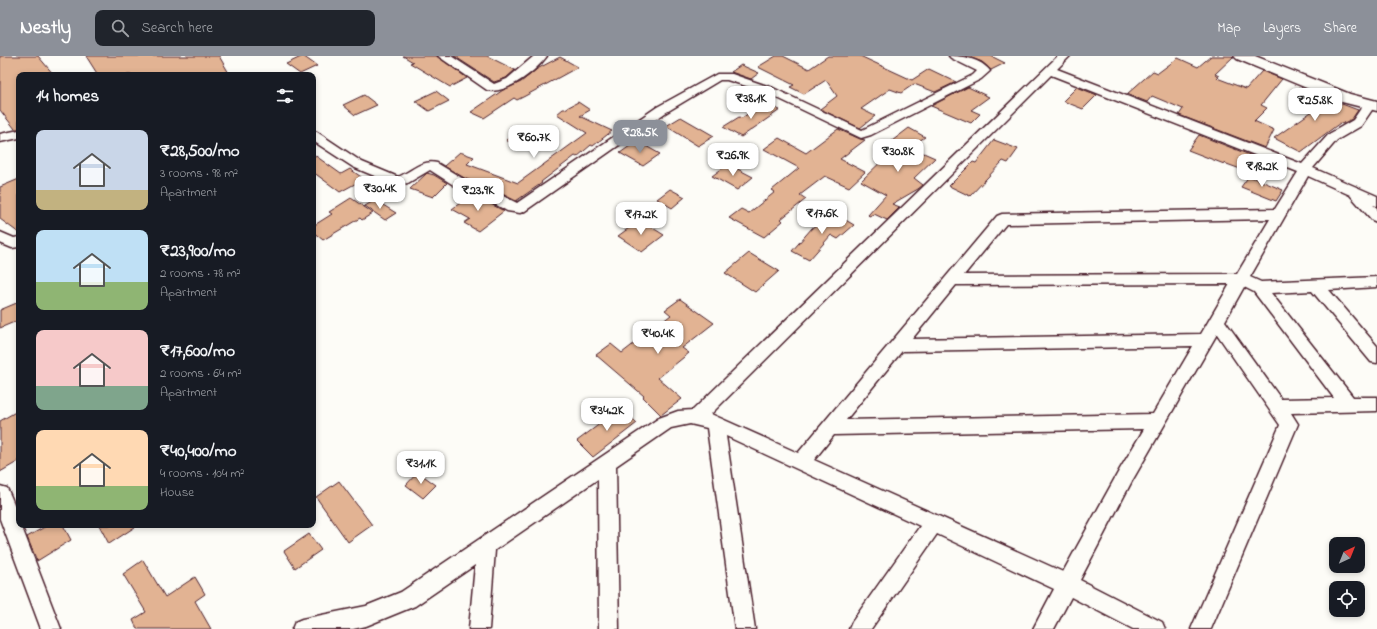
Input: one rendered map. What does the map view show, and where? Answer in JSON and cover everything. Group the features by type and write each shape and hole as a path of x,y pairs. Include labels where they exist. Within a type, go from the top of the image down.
{"street":[{"path":"444,56 491,88 495,88 505,86 541,56"},
{"path":"316,137 369,171 398,181 413,175 424,168 432,166 460,183 484,192 512,208 520,208 661,110 717,77 728,76 769,90 860,134 908,112 984,71 979,67 955,56"},
{"path":"706,420 1064,56"},
{"path":"1242,56 1344,98 1374,105"},
{"path":"1049,70 1305,170 1377,201"},
{"path":"1043,629 1066,584 1157,421 1310,162 1333,137 1357,123 1374,105"},
{"path":"0,138 16,135"},
{"path":"1354,192 1377,217"},
{"path":"801,462 1002,219 1279,214"},
{"path":"0,236 12,243 16,242"},
{"path":"951,280 1240,279 1259,288 1349,405"},
{"path":"1259,288 1376,283"},
{"path":"1316,285 1377,357"},
{"path":"1201,629 1290,424 1216,320"},
{"path":"898,345 1205,340"},
{"path":"1277,406 1377,404"},
{"path":"302,629 366,616 408,600 607,463 665,424 679,417 706,420 801,462 1066,584 1154,629"},
{"path":"706,420 745,629"},
{"path":"830,428 1157,421"},
{"path":"607,463 609,629"},
{"path":"2,504 51,629"},
{"path":"859,629 934,523"},
{"path":"479,629 486,546"}],"building":[{"path":"0,56 38,56 51,72 16,72 16,129 0,110"},
{"path":"86,56 219,56 228,72 96,72"},
{"path":"303,56 317,66 304,72 297,72 286,64"},
{"path":"403,56 437,56 467,78 450,87 410,63 413,62"},
{"path":"454,56 487,56 515,70 506,78 494,82"},
{"path":"776,56 783,56 809,69 828,56 860,56 912,80 929,69 956,82 935,92 914,84 901,93 890,89 861,109 875,116 860,128 820,109 837,96 826,80 804,94 790,87 794,85 758,67"},
{"path":"965,56 991,56 1005,63 991,70 982,62"},
{"path":"1211,56 1232,56 1233,57 1215,74 1219,76 1217,78 1246,89 1262,71 1282,79 1261,105 1267,108 1254,121 1274,130 1265,148 1179,115 1183,109 1152,96 1147,102 1127,94 1153,71 1158,73 1178,58 1198,67"},
{"path":"560,57 578,67 517,100 514,98 484,118 471,112 503,90 521,82 537,69"},
{"path":"741,65 759,73 751,79 731,72"},
{"path":"968,87 989,97 971,110 980,114 971,123 931,106"},
{"path":"1077,87 1097,95 1083,109 1063,101"},
{"path":"436,91 449,101 429,111 415,101"},
{"path":"1304,93 1329,103 1331,100 1358,110 1352,119 1342,124 1340,123 1301,152 1274,138 1314,110 1296,102"},
{"path":"364,95 377,105 355,115 343,105"},
{"path":"578,102 590,110 580,116 612,131 593,146 591,145 577,157 575,156 541,182 542,183 516,201 490,188 466,179 444,166 460,152 474,157 467,164 518,183 587,133 557,114 563,109"},
{"path":"763,103 780,110 741,137 723,127 739,117 742,118"},
{"path":"681,117 714,136 698,146 666,126"},
{"path":"527,128 541,136 520,149 506,140"},
{"path":"909,128 925,137 910,147 935,158 914,178 923,185 892,204 900,207 887,220 874,214 869,216 868,215 886,195 861,181 892,151 884,147"},
{"path":"838,129 865,140 840,159 865,172 849,187 825,176 800,195 806,199 781,219 783,221 764,237 729,218 741,209 749,213 775,192 772,190 799,168 764,149 779,138 806,153"},
{"path":"1199,135 1260,159 1254,174 1188,150"},
{"path":"994,140 1018,149 1008,163 1003,161 970,196 949,186 973,162 976,163"},
{"path":"637,141 660,154 643,166 620,153"},
{"path":"316,156 341,174 350,169 364,179 340,192 316,174"},
{"path":"728,164 753,177 737,190 712,176"},
{"path":"427,173 434,175 447,183 433,197 410,189"},
{"path":"1249,176 1283,190 1276,201 1241,187"},
{"path":"16,180 16,231 0,219 0,187"},
{"path":"670,189 685,197 672,208 657,199"},
{"path":"472,194 504,211 478,231 464,223 470,219 452,209"},
{"path":"351,198 373,213 362,220 360,218 323,240 316,234 316,224 332,214 329,212"},
{"path":"375,200 396,213 385,220 365,206"},
{"path":"832,212 854,225 838,239 831,235 809,260 792,251 812,228"},
{"path":"640,220 664,235 642,252 618,236"},
{"path":"749,253 779,271 755,292 725,273"},
{"path":"680,299 714,323 682,348 689,353 658,378 682,399 661,415 643,397 644,396 596,355 611,344 622,353 671,315 665,310"},
{"path":"16,303 16,321 0,328 0,310"},
{"path":"621,408 637,423 593,457 577,441"},
{"path":"16,412 16,463 0,472 0,421"},
{"path":"418,472 436,485 423,498 406,485"},
{"path":"339,481 372,525 348,542 316,497"},
{"path":"43,528 65,528 71,540 37,561 27,537"},
{"path":"101,528 133,528 109,544"},
{"path":"309,534 321,550 295,568 284,551"},
{"path":"143,560 165,597 195,577 205,594 195,601 211,629 137,629 133,620 146,612 123,574"}]}
